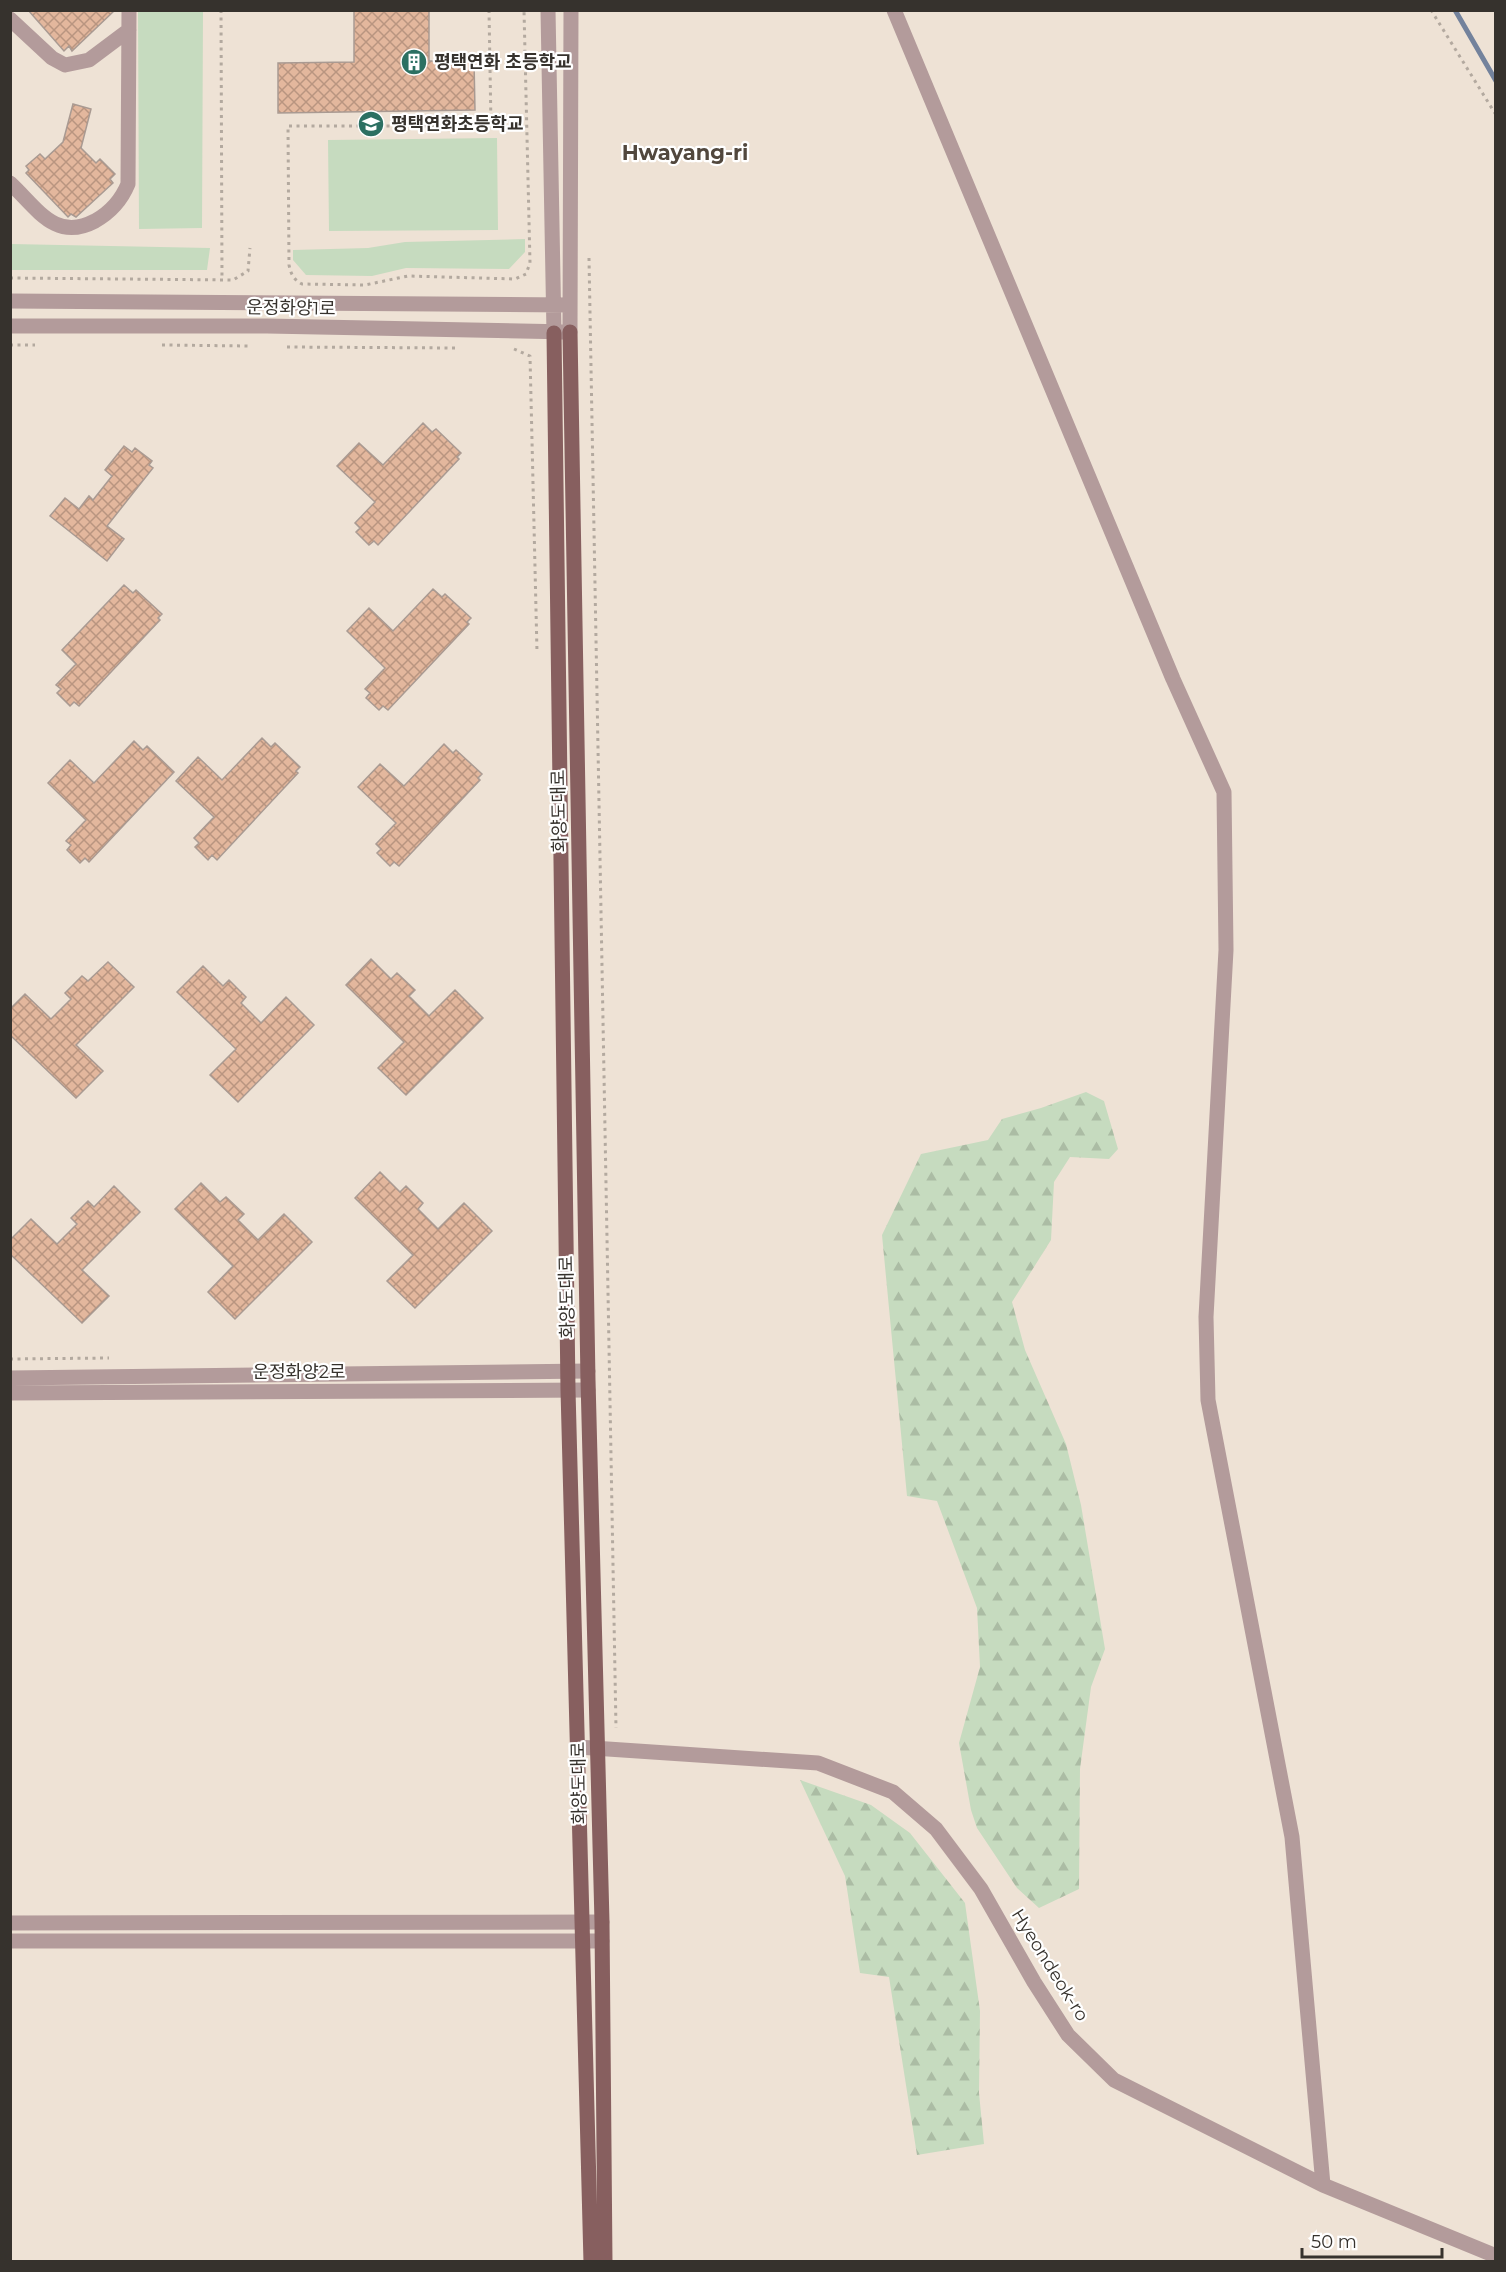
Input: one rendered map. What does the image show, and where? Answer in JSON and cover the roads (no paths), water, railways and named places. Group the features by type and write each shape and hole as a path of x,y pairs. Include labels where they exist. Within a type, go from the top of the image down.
{"main road":[{"name":"화양도대로","path":"570,332 588,1390 603,1922 605,2262"},
{"name":"화양도대로","path":"554,333 567,1371 584,1924 591,2262"}],"street":[{"path":"10,183 52,223 66,230 85,226 122,199 128,184 129,10"},
{"path":"548,10 561,305 570,332"},
{"path":"554,333 561,305 571,10"},
{"path":"894,10 1173,679 1224,792 1226,950 1206,1317 1208,1400 1292,1837 1323,2185"},
{"path":"10,19 52,58 64,65 89,60 129,30"},
{"path":"10,301 561,305"},
{"name":"운정화양1로","path":"10,326 267,326 570,332"},
{"name":"운정화양2로","path":"10,1378 588,1371"},
{"name":"운정화양2로","path":"10,1394 588,1390"},
{"name":"Hyeondeok-ro","path":"578,1747 818,1763 893,1792 936,1829 981,1889 1034,1982 1068,2035 1114,2080 1323,2185 1496,2256"},
{"path":"10,1923 584,1924 603,1922"},
{"path":"10,1941 602,1941"}],"waterway":[{"path":"1455,10 1496,81"}],"place":[{"name":"평택연화 초등학교","path":"414,62"},
{"name":"평택연화초등학교","path":"371,124"}],"district":[{"name":"Hwayang-ri","path":"685,153"}]}
